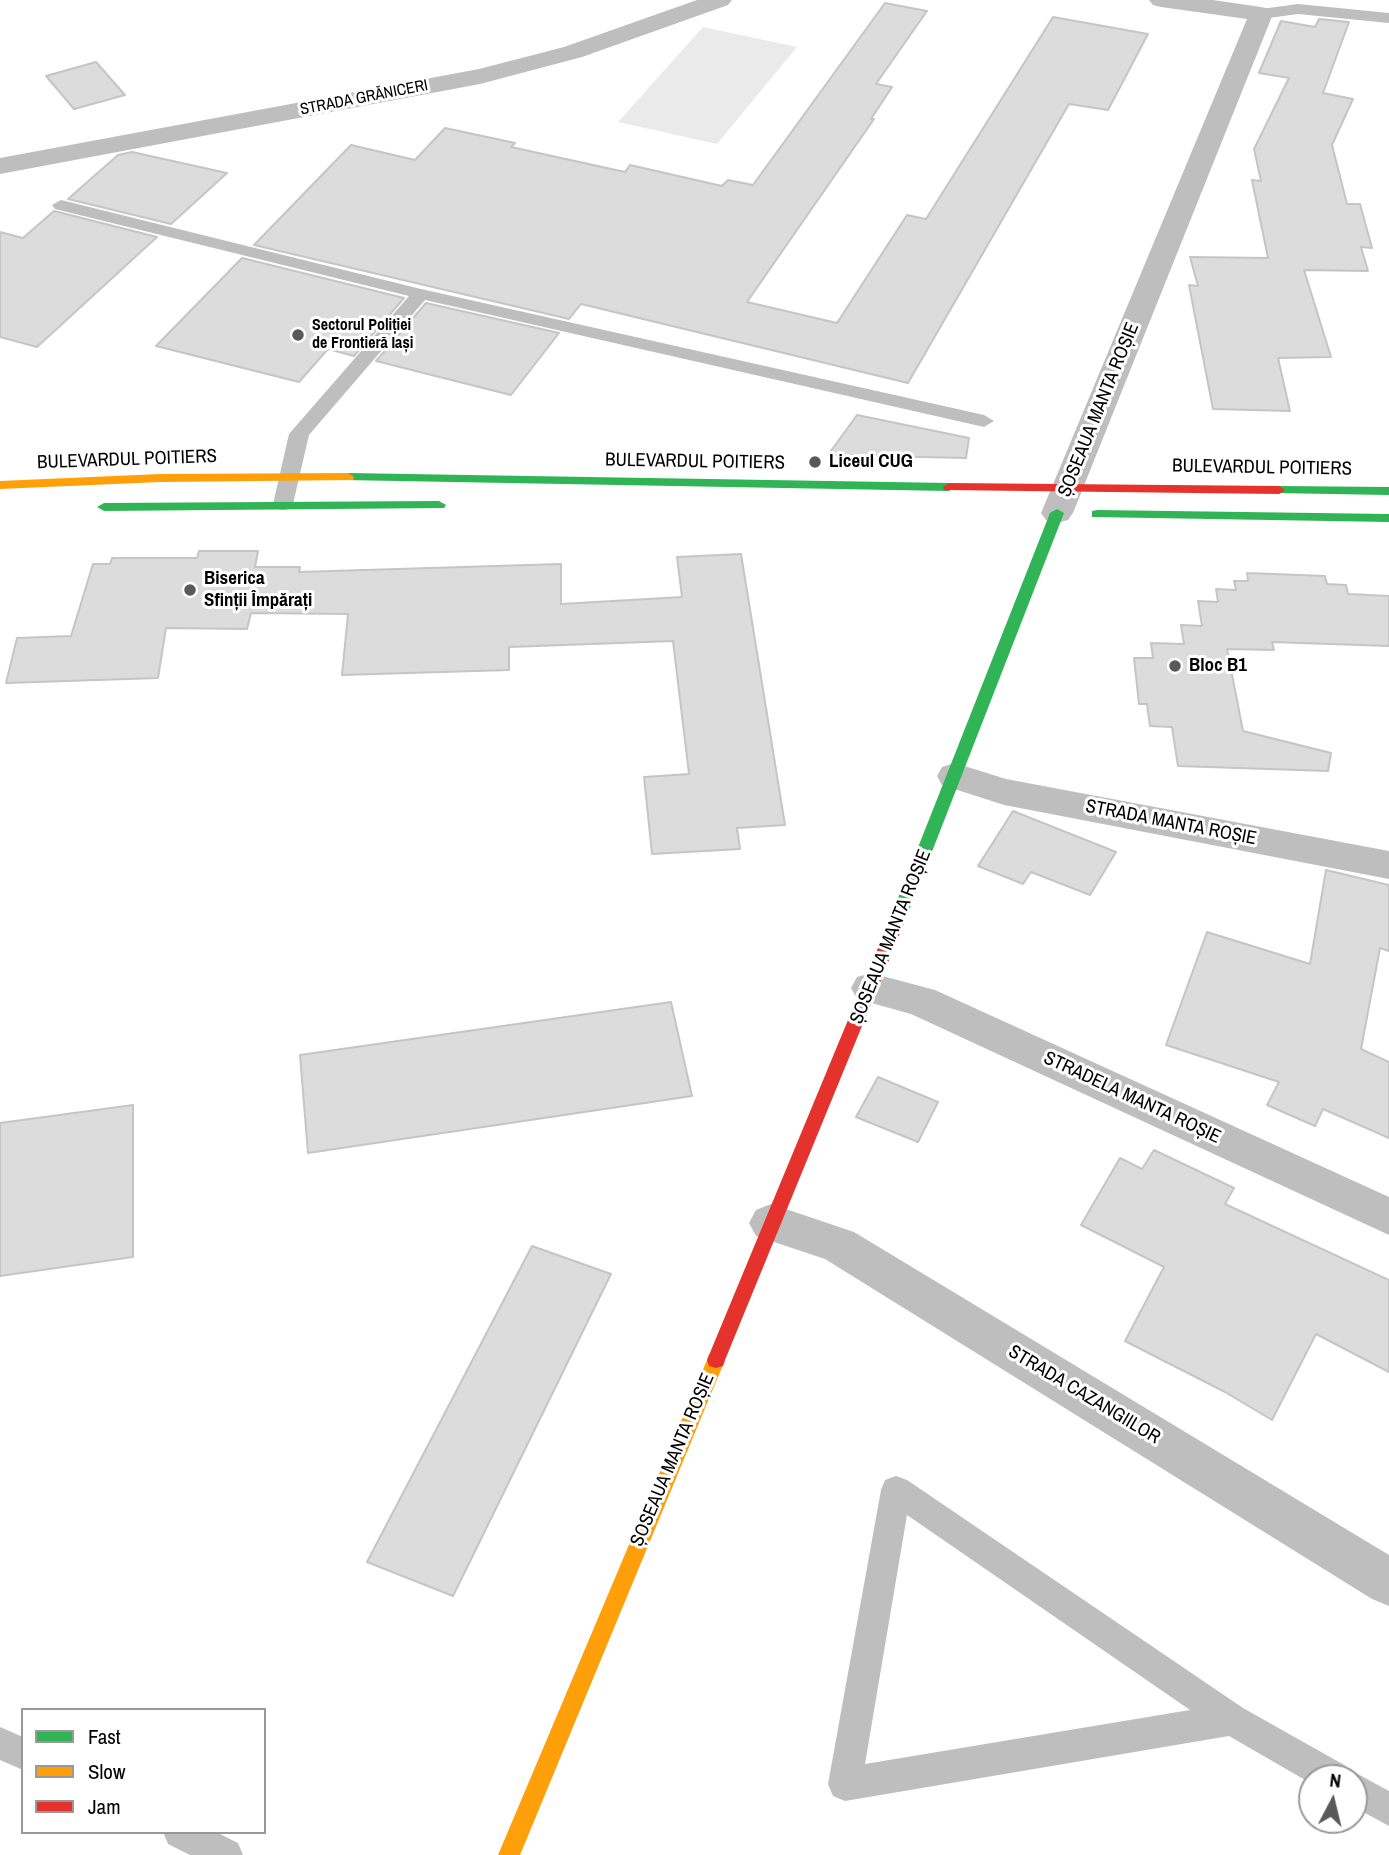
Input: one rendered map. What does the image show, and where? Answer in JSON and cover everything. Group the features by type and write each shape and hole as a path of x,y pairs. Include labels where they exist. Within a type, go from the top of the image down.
{"main road":[{"name":"BULEVARDUL POITIERS","path":"0,485 160,478 289,477 1389,518"},
{"name":"BULEVARDUL POITIERS","path":"1065,508 1389,491"},
{"path":"83,508 284,504 450,505"},
{"name":"ȘOSEAUA MANTA ROȘIE","path":"509,1855 871,988 1065,508"}],"street":[{"name":"STRADA GRĂNICERI","path":"0,166 480,76 573,52 720,0"},
{"path":"1161,0 1261,14"},
{"name":"ȘOSEAUA MANTA ROȘIE","path":"1065,508 1261,14"},
{"name":"STRADA MANTA ROȘIE","path":"955,776 1004,792 1389,865"},
{"name":"STRADELA MANTA ROȘIE","path":"871,988 921,1001 1389,1217"},
{"name":"STRADA CAZANGIILOR","path":"771,1223 839,1245 1389,1582"}],"lane":[{"path":"1261,14 1301,4 1389,18"},
{"path":"61,205 421,294 984,422"},
{"path":"284,504 299,434 421,294"},
{"path":"1232,1719 845,1784 895,1490 1232,1719 1311,1764"},
{"path":"0,1743 21,1753"},
{"path":"1368,1797 1389,1809"},
{"path":"184,1834 226,1855"}],"shaded area":[{"path":"703,27 797,47 717,144 618,122"}],"building":[{"path":"885,3 927,11 876,84 892,87 871,119 874,119 747,302 837,323 907,215 926,219 1053,17 1148,34 1108,110 1069,104 908,383 581,304 569,319 254,245 351,145 415,160 445,128 515,143 511,147 625,172 630,165 722,186 728,180 753,185"},
{"path":"1319,19 1349,22 1323,93 1353,99 1332,145 1347,204 1360,204 1372,248 1361,247 1368,271 1304,270 1331,357 1278,358 1290,411 1213,409 1189,285 1198,286 1190,257 1268,258 1252,180 1261,181 1254,149 1289,78 1259,73 1281,21 1315,27"},
{"path":"96,62 125,95 74,109 46,76"},
{"path":"132,152 227,173 171,224 68,199 118,155"},
{"path":"54,211 157,237 37,347 0,337 0,232 23,238"},
{"path":"242,258 404,298 354,356 328,349 299,382 156,346"},
{"path":"426,303 559,333 511,395 376,361"},
{"path":"857,415 969,438 966,458 828,455"},
{"path":"199,551 258,551 255,567 300,567 299,572 561,564 561,604 682,597 677,557 741,554 785,825 737,828 740,849 652,854 644,777 689,774 673,641 509,647 509,670 342,675 348,614 251,613 247,629 166,628 158,678 6,683 17,638 71,636 93,564 110,564 112,558 197,558"},
{"name":"Bloc B1","path":"1247,573 1325,576 1327,584 1346,585 1348,594 1389,596 1389,646 1272,642 1274,650 1227,649 1243,731 1331,753 1328,771 1178,766 1172,727 1150,726 1147,704 1139,704 1134,658 1153,658 1151,643 1184,644 1181,625 1202,626 1198,601 1218,602 1216,589 1236,590 1234,581 1248,581"},
{"path":"1013,811 1116,852 1090,895 1031,872 1023,884 978,866"},
{"path":"1326,870 1389,885 1389,951 1380,948 1361,1049 1389,1062 1389,1138 1323,1109 1315,1126 1267,1105 1279,1082 1166,1045 1207,932 1310,964"},
{"path":"671,1002 692,1096 308,1153 300,1055"},
{"path":"878,1077 938,1102 918,1142 856,1117"},
{"path":"133,1105 133,1257 0,1276 0,1123"},
{"path":"1154,1150 1234,1188 1225,1204 1389,1280 1389,1372 1316,1334 1272,1420 1225,1392 1125,1341 1164,1267 1081,1225 1120,1158 1142,1169"},
{"path":"532,1246 611,1274 453,1596 367,1562"}],"traffic: fast":[{"path":"348,477 949,487"},
{"path":"1279,490 1389,491"},
{"path":"104,507 439,505"},
{"path":"895,926 1057,513"},
{"path":"1097,514 1389,518"}],"traffic: slow":[{"path":"0,485 160,478 348,477"},
{"path":"509,1855 716,1360"}],"traffic: jam":[{"path":"949,487 1279,490"},
{"path":"716,1360 895,926"}],"place":[{"name":"Sectorul Poliției de Frontieră Iași","path":"298,335"},
{"name":"Liceul CUG","path":"815,462"},
{"name":"Biserica Sfinții Împărați","path":"190,590"},
{"name":"Bloc B1","path":"1175,666"}]}
